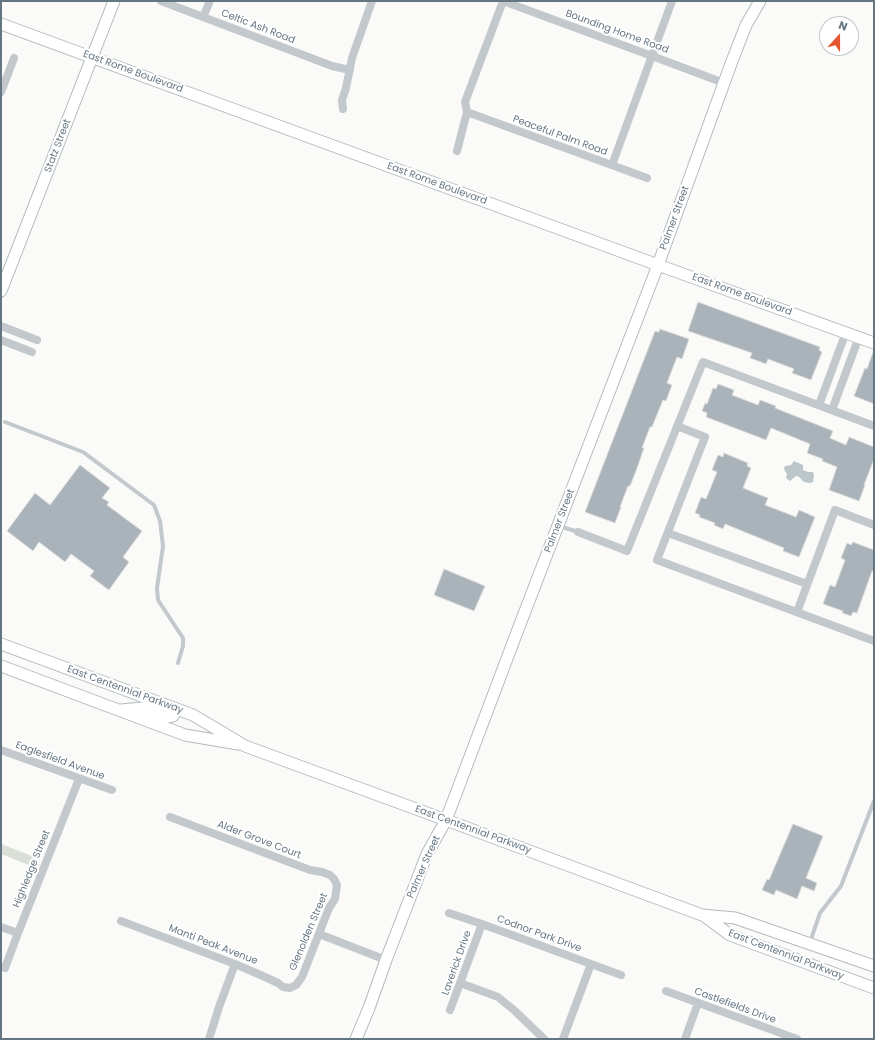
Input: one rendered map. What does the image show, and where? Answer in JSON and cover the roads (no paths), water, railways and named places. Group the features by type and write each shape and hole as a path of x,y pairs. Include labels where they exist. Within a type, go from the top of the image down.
{"street":[{"name":"Statz Street","path":"1,291 114,1"},
{"name":"Celtic Ash Road","path":"160,1 332,66 350,70"},
{"path":"204,17 210,1"},
{"path":"343,109 342,100 352,58 372,1"},
{"path":"457,151 467,112 465,102 503,1"},
{"name":"Bounding Home Road","path":"503,1 724,83"},
{"path":"612,165 672,1"},
{"name":"Palmer Street","path":"356,1039 427,854 446,820 658,265 746,25 760,1"},
{"name":"East Rome Boulevard","path":"1,24 874,343"},
{"path":"1,92 14,58"},
{"name":"Peaceful Palm Road","path":"467,112 647,178"},
{"path":"1,326 37,340"},
{"path":"819,405 846,332"},
{"path":"832,410 859,337"},
{"path":"1,340 32,352"},
{"path":"578,532 627,551 703,362 874,426"},
{"path":"677,426 705,437 657,560 874,641"},
{"path":"797,612 835,510 874,525"},
{"path":"668,533 807,584"},
{"name":"East Centennial Parkway","path":"1,644 193,715 245,746"},
{"name":"East Centennial Parkway","path":"1,666 185,735 245,746 446,820 702,915 730,934 874,988"},
{"path":"118,710 142,708 167,717 173,716 177,709"},
{"name":"Eaglesfield Avenue","path":"1,750 112,790"},
{"name":"Highledge Street","path":"5,968 79,778"},
{"name":"Alder Grove Court","path":"170,817 310,870 330,875 337,885"},
{"name":"Glenolden Street","path":"296,985 302,977 329,908 335,899 337,885"},
{"name":"Codnor Park Drive","path":"449,913 621,975"},
{"name":"East Centennial Parkway","path":"702,915 735,918 874,966"},
{"name":"Manti Peak Avenue","path":"122,921 235,964 278,983 284,988 290,988 296,985"},
{"name":"Laverick Drive","path":"450,1010 482,924"},
{"path":"1,927 18,933"},
{"path":"319,934 386,960"},
{"path":"209,1039 217,1012 235,964"},
{"path":"563,1039 591,964"},
{"path":"460,983 498,997 516,1011 544,1039"},
{"name":"Castlefields Drive","path":"666,991 797,1039"},
{"path":"685,1039 698,1003"}],"lane":[{"path":"5,422 83,452 154,505 160,521 163,546 157,588 158,600 183,638 183,646 178,663"},
{"path":"558,525 578,532"},
{"path":"809,944 820,912 841,886 874,801"}]}
